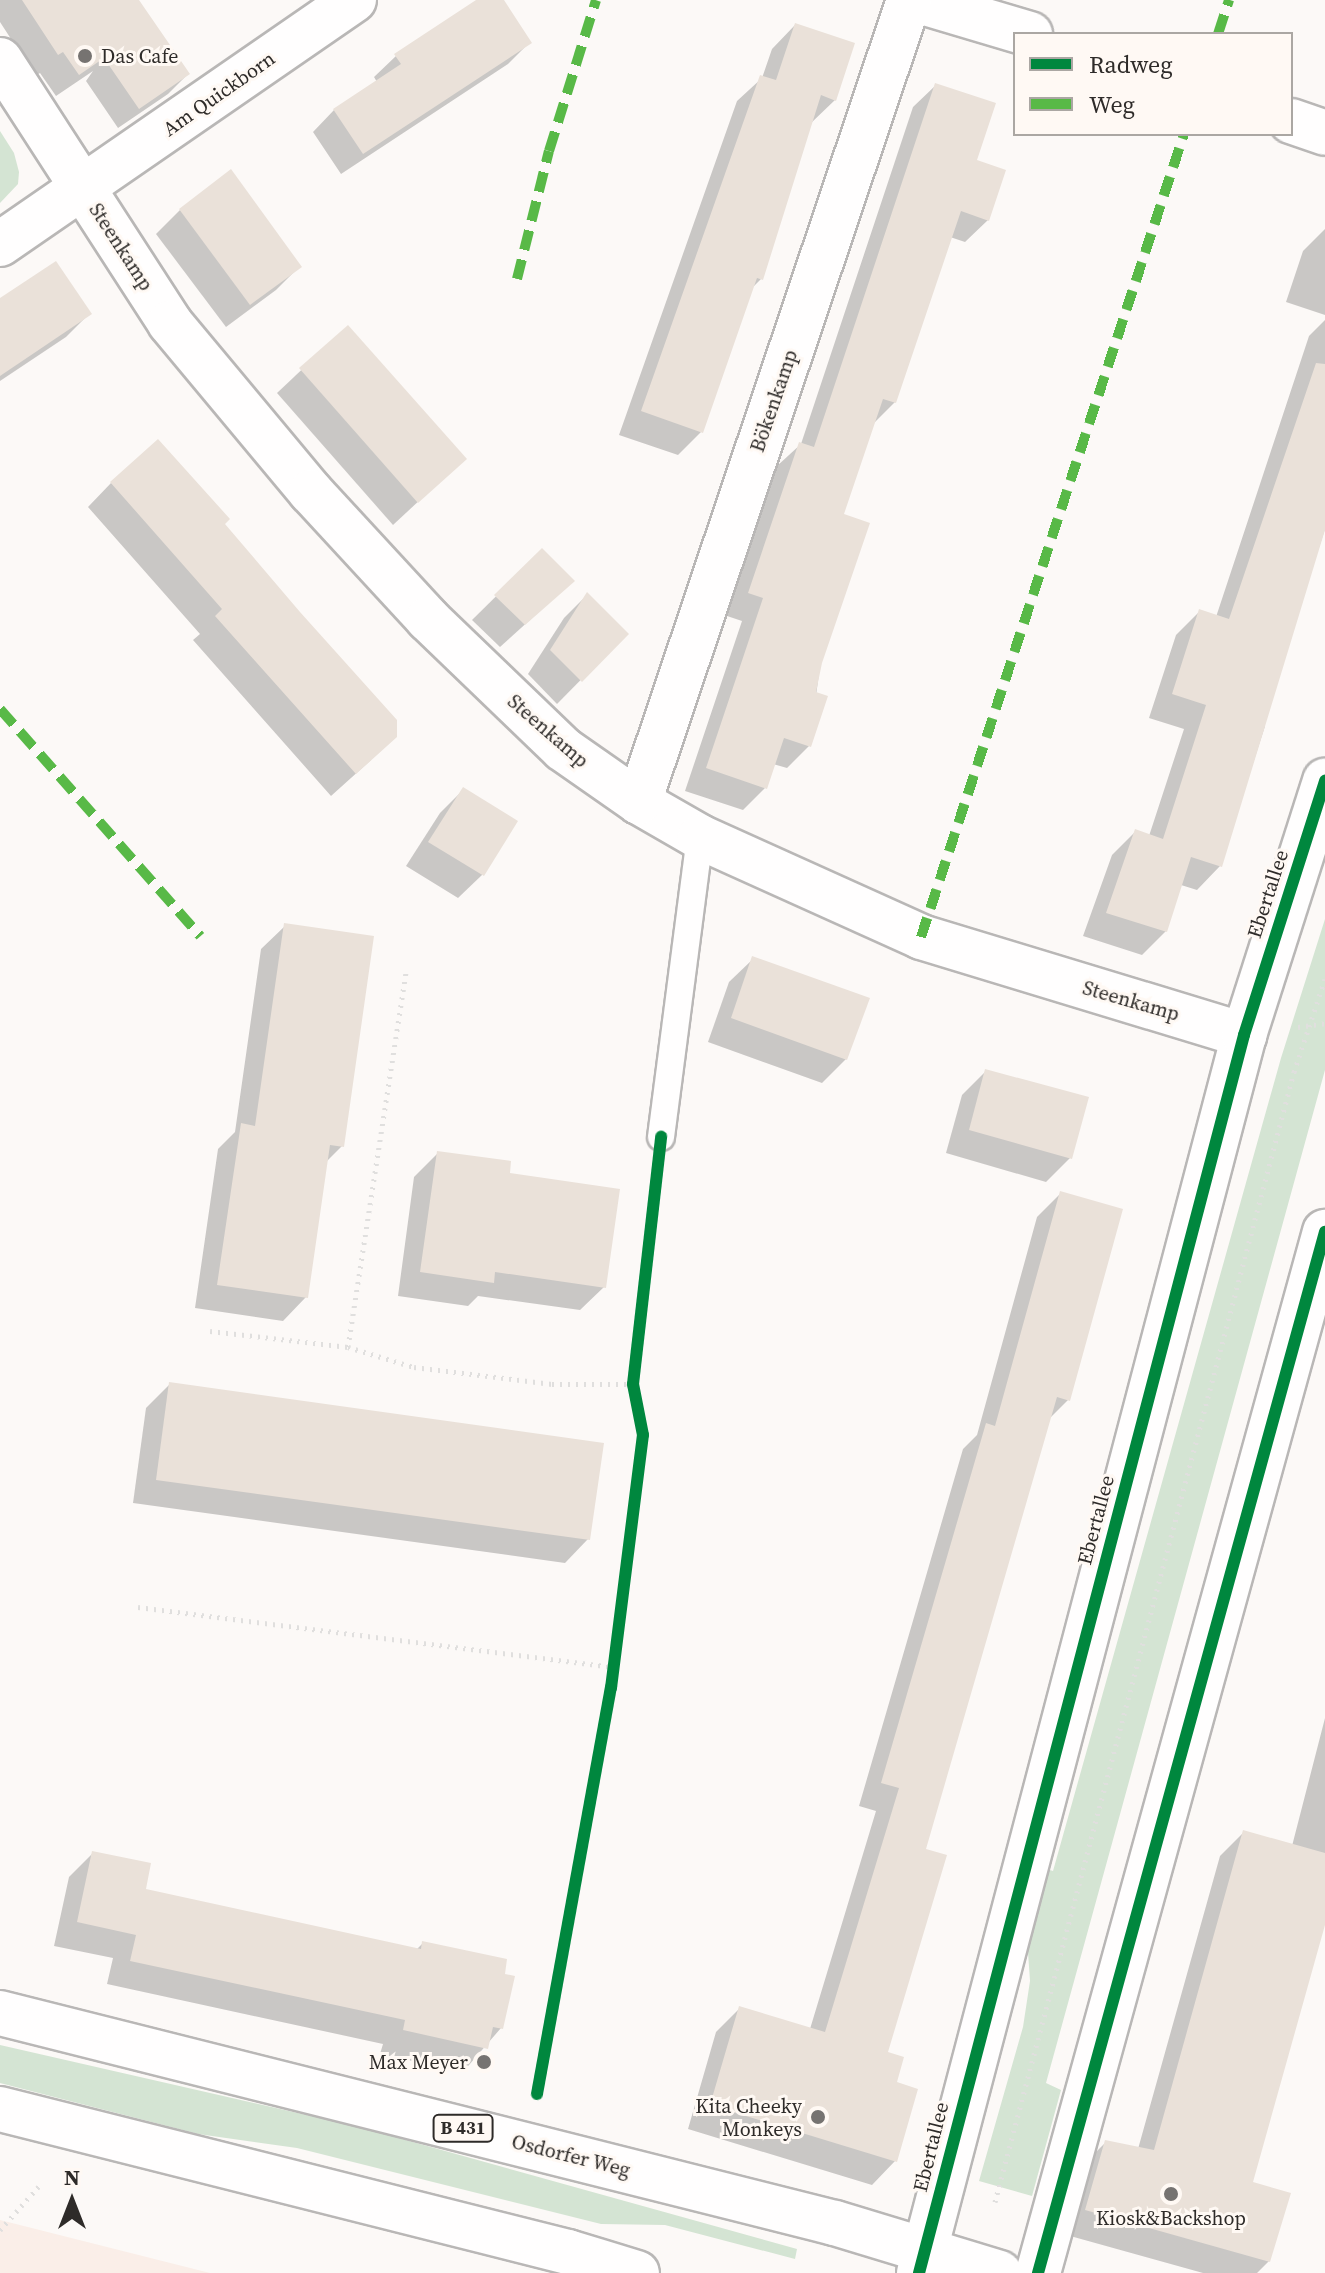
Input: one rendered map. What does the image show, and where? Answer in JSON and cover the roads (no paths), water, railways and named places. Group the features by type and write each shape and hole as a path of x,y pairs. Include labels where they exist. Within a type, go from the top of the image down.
{"main road":[{"name":"Am Quickborn","path":"83,188 354,0"},
{"path":"912,0 1023,32"},
{"name":"Bökenkamp","path":"639,802 912,0"},
{"name":"Steenkamp","path":"0,60 170,323 311,492 428,619 563,749 639,802 700,837 921,937 1244,1035"},
{"path":"1293,122 1325,133"},
{"name":"Steenkamp","path":"0,244 83,188"},
{"name":"Ebertallee","path":"922,2261 1244,1035 1325,781"},
{"path":"1038,2273 1325,1232"},
{"name":"Osdorfer Weg","path":"0,2013 819,2219 922,2261 1000,2273"},
{"path":"0,2109 568,2252 637,2273"}],"lane":[{"path":"661,1137 700,837"}],"place":[{"name":"Das Cafe","path":"85,56"},
{"name":"Max Meyer","path":"484,2062"},
{"name":"Kita Cheeky Monkeys","path":"818,2117"},
{"name":"Kiosk&Backshop","path":"1171,2194"}]}
